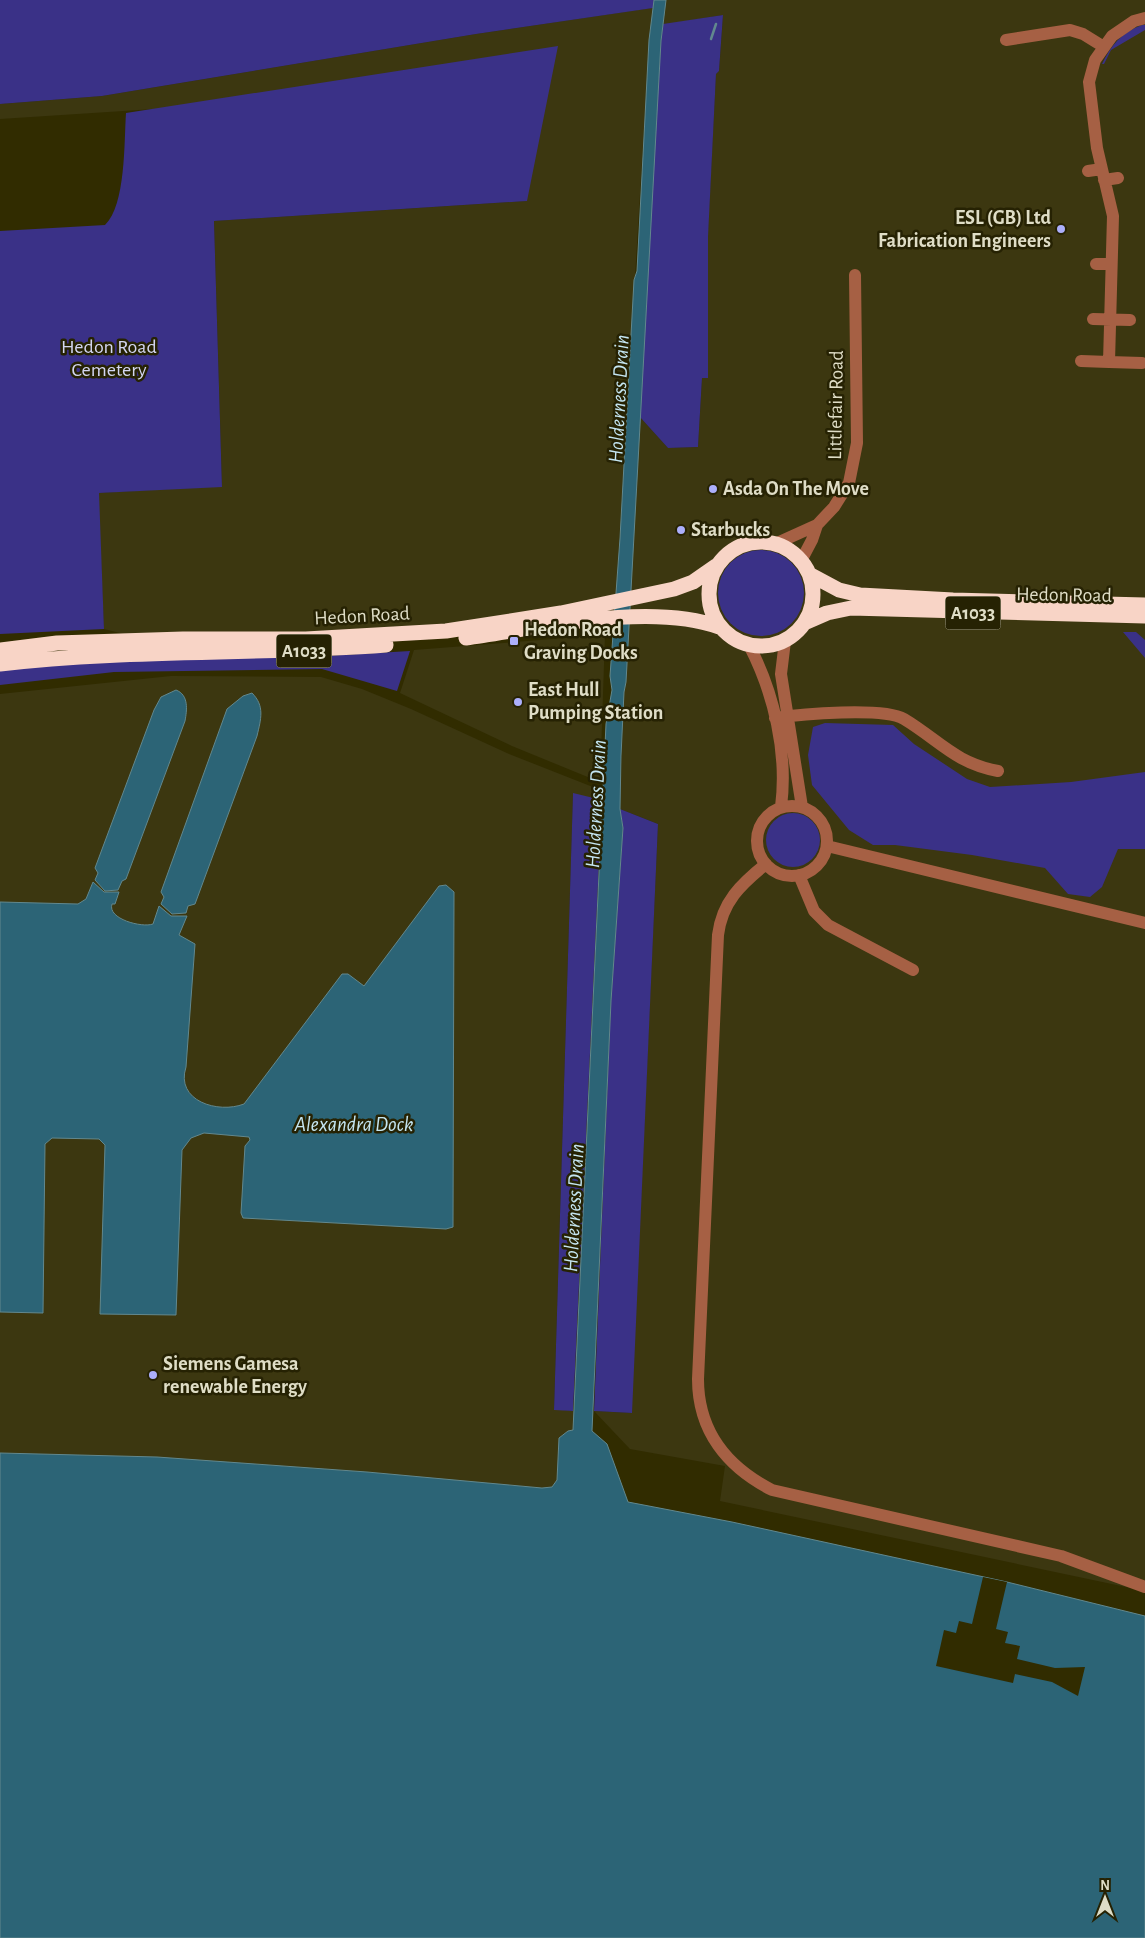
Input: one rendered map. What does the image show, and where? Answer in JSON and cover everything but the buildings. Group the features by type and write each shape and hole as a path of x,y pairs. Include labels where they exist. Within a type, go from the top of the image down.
{"highway":[{"name":"A1033","path":"716,566 726,554 742,545 763,542 775,544 794,553 801,561 811,576 813,594 811,610 804,623 785,641 768,646 749,645 732,639 719,627"},
{"name":"Hedon Road","path":"0,650 57,643 183,639 306,639 446,631 561,613 683,587 716,566"},
{"path":"716,566 710,581 708,597 711,613 719,627"},
{"name":"Hedon Road","path":"811,576 839,590 860,595 953,600 1145,605"},
{"name":"Hedon Road","path":"804,623 827,613 851,608 1145,616"},
{"name":"Hedon Road","path":"0,664 68,657 182,652 306,651 415,643 640,617 690,618 719,627"}],"street":[{"path":"1109,362 1111,264 1118,216 1103,174 1097,148 1089,82 1095,60 1112,36 1134,21 1145,18"},
{"path":"1006,40 1070,30 1083,34 1104,47"},
{"path":"1088,171 1118,178"},
{"path":"1096,264 1111,264"},
{"name":"Littlefair Road","path":"801,561 817,525 834,507 849,483 856,460 858,443 855,275"},
{"path":"1093,319 1130,320"},
{"path":"1081,361 1142,362"},
{"name":"Littlefair Road","path":"775,544 817,525"},
{"path":"782,807 784,789 781,674 785,641"},
{"path":"749,645 781,717 802,807"},
{"path":"781,717 867,712 900,717 951,753 976,767 998,771"},
{"path":"782,807 802,807 810,810 826,829 827,846 818,865 799,875 787,876 775,872 766,864 758,848 758,831 767,816 782,807"},
{"path":"827,846 1145,923"},
{"path":"766,864 734,893 723,914 718,935 698,1379 700,1407 709,1433 716,1445 736,1467 772,1490 1062,1556 1145,1587"},
{"path":"799,875 814,911 828,925 912,970"}],"shaded area":[{"path":"666,0 1145,0 1145,1591 720,1501 725,1466 630,1449 594,1411 631,1413 658,824 620,809 623,708 639,416 668,448 698,447 702,378 708,378 707,249 716,74 719,71 723,15 650,27 615,611 171,646 104,629 98,493 222,486 214,221 526,201 154,109 0,119 0,104 102,96 476,34 665,6","holes":["771,552 784,557 794,565 801,577 732,625 721,610"]},
{"path":"605,635 600,782 512,746 400,693 414,650"},
{"path":"171,676 321,677 362,689 411,709 509,754 603,791 602,800 573,794 554,1409 573,1411 573,1431 568,1431 559,1438 557,1480 552,1487 542,1488 367,1472 157,1457 0,1453 0,694"}],"green space":[{"path":"0,0 654,0 653,8 476,34 102,96 0,104"},
{"path":"723,15 719,71 716,74 708,237 708,378 702,378 698,447 668,448 639,416 663,24"},
{"path":"1145,25 1145,30 1111,50 1104,64 1102,64 1109,51 1123,35"},
{"name":"Hedon Road Cemetery","path":"558,46 527,201 214,221 222,487 99,493 104,629 0,634 0,231 105,225 112,216 117,203 123,172 126,113"},
{"path":"761,550 777,554 791,563 800,577 804,593 800,609 791,623 777,632 761,636 745,632 731,623 722,609 718,593 722,577 731,563 745,554"},
{"path":"1123,632 1136,632 1145,640 1145,658"},
{"path":"410,651 397,691 322,669 114,672 0,685 0,667 58,660 309,657"},
{"path":"825,723 893,725 914,744 967,779 990,787 1071,782 1145,772 1145,849 1118,849 1102,887 1090,897 1068,894 1045,868 972,855 895,845 873,845 849,830 812,785 808,755 813,727"},
{"path":"573,793 602,800 573,1411 554,1410"},
{"path":"620,809 658,824 632,1413 594,1411 611,1001 623,828"},
{"path":"788,813 798,813 808,817 816,825 820,840 816,855 808,863 798,867 788,867 778,863 770,855 766,845 766,835 770,825 778,817"}],"water":[{"path":"654,0 666,0 661,41 624,692 620,809 623,828 611,1001 592,1431 607,1444 628,1502 732,1522 1007,1582 1145,1616 1145,1938 0,1938 0,1453 157,1457 367,1472 542,1488 552,1487 557,1480 559,1438 568,1431 573,1430 606,724 612,690 610,676 620,538 634,280 637,271 649,40"},
{"path":"176,690 185,699 185,721 126,879 122,881 118,890 105,891 95,880 98,873 95,868 154,710 161,697"},
{"path":"252,693 259,703 261,713 257,736 195,904 188,906 186,913 172,914 161,904 164,897 161,892 227,709 243,696"},
{"name":"Alexandra Dock","path":"93,882 104,892 119,892 115,904 112,904 112,909 115,914 126,921 141,925 153,924 159,906 171,916 187,916 179,935 195,944 184,1079 187,1089 201,1102 211,1106 222,1107 234,1107 244,1104 342,974 348,974 364,986 439,886 446,885 454,892 453,1227 446,1229 243,1218 241,1213 245,1146 250,1140 249,1137 204,1133 191,1138 182,1150 176,1315 100,1314 105,1145 99,1139 52,1138 45,1144 43,1313 0,1312 0,902 78,904 86,899"}],"pier":[{"path":"983,1577 1007,1582 996,1629 1008,1632 1005,1643 1020,1646 1017,1659 1055,1668 1085,1667 1078,1696 1052,1682 1015,1674 1013,1683 936,1666 944,1630 956,1633 959,1621 972,1624"}],"waterway":[{"path":"711,39 716,24"}],"place":[{"name":"ESL (GB) Ltd Fabrication Engineers","path":"1061,229"},
{"name":"Asda On The Move","path":"713,489"},
{"name":"Starbucks","path":"681,530"},
{"name":"Hedon Road Graving Docks","path":"514,641"},
{"name":"East Hull Pumping Station","path":"518,702"},
{"name":"Siemens Gamesa renewable Energy","path":"153,1375"}],"water label":[{"name":"Holderness Drain","path":"619,399"},
{"name":"Holderness Drain","path":"596,804"},
{"name":"Holderness Drain","path":"574,1208"}]}
